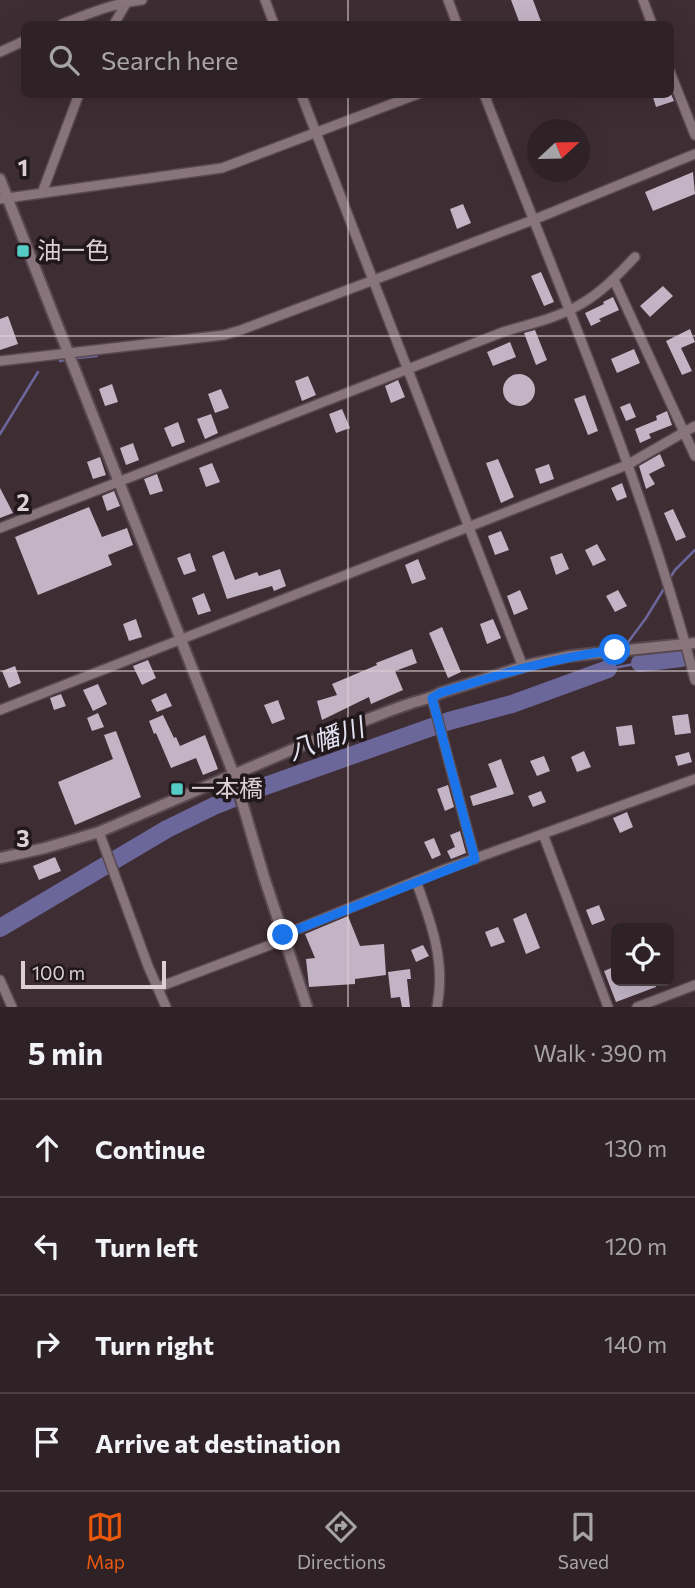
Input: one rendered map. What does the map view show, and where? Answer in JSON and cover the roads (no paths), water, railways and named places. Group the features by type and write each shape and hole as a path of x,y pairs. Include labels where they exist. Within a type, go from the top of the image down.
{"street":[{"path":"69,21 127,1 142,0"},
{"path":"265,0 273,21"},
{"path":"448,0 456,21"},
{"path":"643,0 651,21"},
{"path":"116,21 127,1"},
{"path":"0,52 21,42"},
{"path":"674,82 695,135"},
{"path":"42,194 78,98"},
{"path":"303,98 523,667"},
{"path":"4,198 222,168 408,98"},
{"path":"486,98 627,465 690,644 695,680"},
{"path":"0,361 67,351 224,335 533,220 695,154"},
{"path":"0,179 4,198 234,775 307,1007"},
{"path":"0,528 503,332 569,310 614,280 635,257"},
{"path":"614,280 695,456"},
{"path":"0,709 627,465 695,426"},
{"path":"0,858 99,832 336,731 410,703 523,667 570,656 690,644"},
{"path":"432,698 475,859"},
{"path":"159,987 278,942 283,935 416,881 695,779"},
{"path":"99,832 148,966 166,1007"},
{"path":"543,834 608,1007"},
{"path":"416,881 435,931 440,994 437,1007"},
{"path":"0,980 12,1007"},
{"path":"637,1007 695,985"}],"waterway":[{"path":"77,358 97,356"},
{"path":"60,361 65,360"},
{"path":"0,434 38,372"},
{"path":"668,581 695,550"},
{"path":"626,645 665,587"},
{"path":"620,653 608,669 640,663"},
{"path":"640,663 681,658"},
{"name":"八幡川","path":"0,928 167,829 214,806 449,721 512,704 608,669"}],"place":[{"name":"油一色","path":"23,251"},
{"name":"一本橋","path":"177,789"}]}
